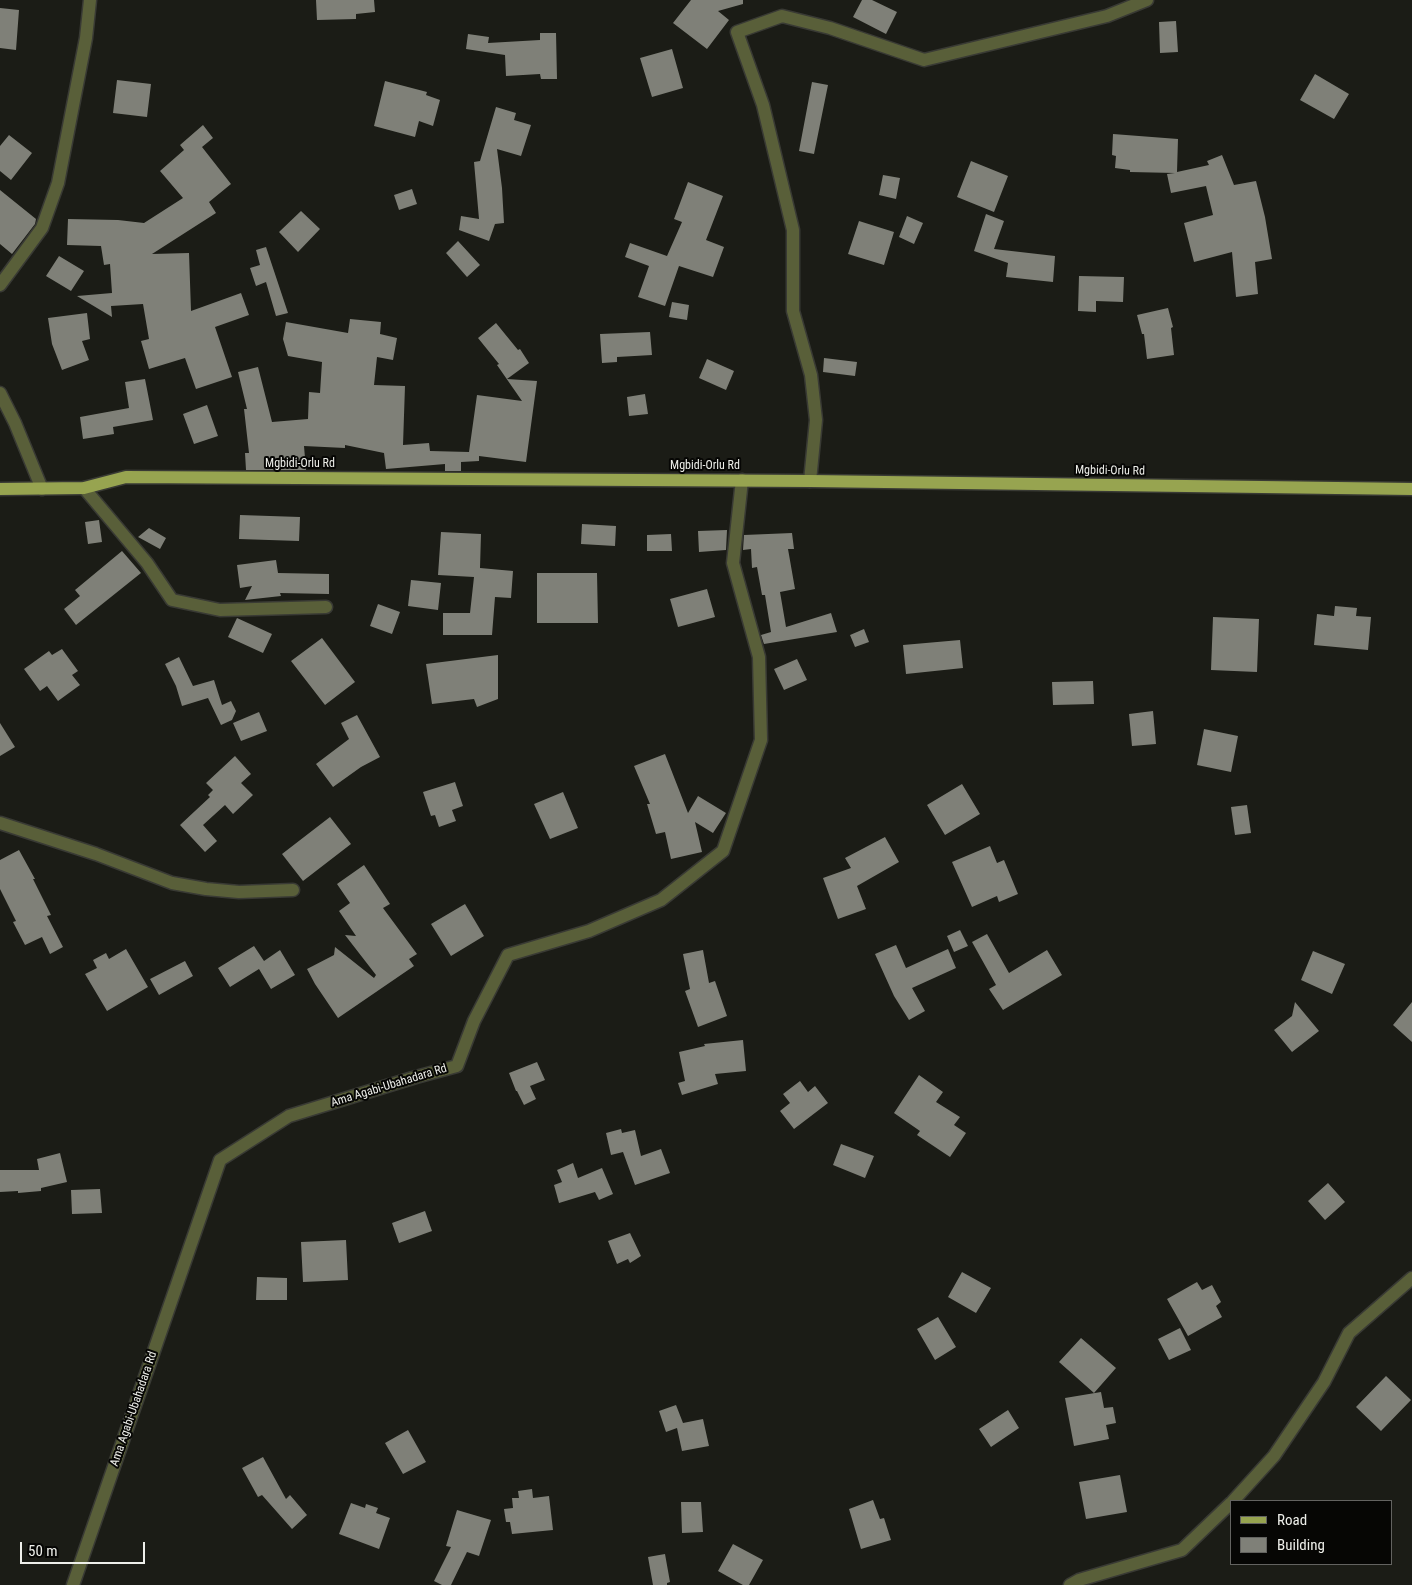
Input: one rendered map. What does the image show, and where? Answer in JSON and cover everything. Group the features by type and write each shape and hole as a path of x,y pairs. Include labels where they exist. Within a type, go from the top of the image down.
{"main road":[{"name":"Mgbidi-Orlu Rd","path":"0,489 84,488 126,477 742,480 1412,489"}],"street":[{"path":"0,285 42,228 58,183 86,38 90,0"},
{"path":"810,481 816,420 811,375 793,311 793,230 763,105 737,32 782,16 830,28 924,60 1107,16 1147,0"},
{"path":"0,394 15,423 42,489"},
{"name":"Ama Agabi-Ubahadara Rd","path":"73,1585 220,1160 289,1116 457,1066 474,1021 508,954 589,931 661,900 723,850 761,740 759,657 733,563 742,480"},
{"path":"84,488 147,562 172,600 220,610 326,607"},
{"path":"0,823 96,854 172,883 231,891 294,890"},
{"path":"1234,1500 1274,1456 1324,1382 1349,1333 1412,1278"},
{"path":"1070,1585 1079,1580 1182,1550 1230,1504"}],"building":[{"path":"316,0 374,0 375,12 356,14 356,19 317,20"},
{"path":"691,0 743,0 743,4 718,11 729,20 707,49 673,23"},
{"path":"862,0 872,0 897,12 886,34 853,17"},
{"path":"0,8 19,10 16,50 0,48"},
{"path":"1176,21 1178,52 1160,53 1159,22"},
{"path":"540,33 556,33 557,79 541,79 540,74 506,76 505,55 466,49 468,34 489,37 488,43 540,40"},
{"path":"672,49 683,88 652,97 640,58"},
{"path":"1315,74 1349,94 1334,119 1300,100"},
{"path":"117,80 151,84 147,117 113,113"},
{"path":"385,81 427,92 426,95 440,100 433,126 419,121 415,137 374,126"},
{"path":"812,82 828,85 814,154 799,151"},
{"path":"496,107 516,113 514,120 531,125 521,156 497,149 504,223 495,224 489,241 459,230 461,216 479,219 474,162 480,161"},
{"path":"203,125 213,138 202,147 231,184 209,202 216,213 152,254 189,253 191,311 241,293 249,315 215,327 232,377 196,389 185,358 149,369 141,341 149,339 143,304 111,306 112,317 77,296 112,293 110,264 104,265 101,246 67,245 68,219 118,220 144,223 183,198 160,171 184,150 180,145"},
{"path":"1113,134 1178,139 1177,172 1209,165 1207,161 1222,155 1234,185 1256,181 1265,217 1272,259 1255,262 1258,294 1236,297 1232,252 1194,262 1184,223 1213,215 1206,186 1171,193 1167,174 1175,173 1130,172 1130,170 1115,168 1116,156 1112,155"},
{"path":"9,135 32,153 11,180 0,171 0,146"},
{"path":"971,161 1008,176 994,212 957,197"},
{"path":"883,175 900,178 896,199 879,195"},
{"path":"688,182 723,196 706,240 724,247 713,277 679,266 665,306 638,297 649,266 625,257 630,243 667,256 682,222 674,219"},
{"path":"412,189 417,204 399,210 394,195"},
{"path":"0,190 36,219 35,224 12,254 0,244"},
{"path":"301,211 320,229 298,252 279,232"},
{"path":"986,214 1004,221 994,249 1055,256 1053,282 1006,277 1008,263 974,251"},
{"path":"907,216 923,223 914,244 899,237"},
{"path":"859,221 894,232 884,265 848,254"},
{"path":"458,241 480,265 467,277 446,253"},
{"path":"266,247 288,313 276,316 266,282 256,286 250,268 260,265 256,250"},
{"path":"59,256 84,271 71,291 46,276"},
{"path":"1079,276 1124,277 1123,302 1096,301 1096,312 1078,311"},
{"path":"672,302 689,305 687,320 669,317"},
{"path":"1168,308 1173,327 1171,328 1174,355 1147,359 1144,334 1142,334 1137,315"},
{"path":"87,313 90,339 82,341 89,360 62,370 52,344 48,318"},
{"path":"350,319 381,322 380,334 397,338 393,360 377,357 374,385 405,386 403,445 429,443 430,451 469,452 477,395 522,401 497,365 499,364 478,338 496,323 518,350 520,349 529,363 507,379 537,381 526,462 479,456 479,461 461,462 461,471 445,471 445,464 386,469 384,453 345,445 345,448 304,446 306,470 246,470 245,453 249,453 244,409 247,409 238,372 258,367 272,422 308,419 309,392 320,393 322,362 288,356 283,339 286,322 348,333"},
{"path":"650,332 652,355 617,357 617,362 602,363 600,334"},
{"path":"824,358 857,362 855,376 823,372"},
{"path":"707,359 734,371 726,390 699,378"},
{"path":"145,379 153,420 113,427 114,434 83,439 80,417 129,408 125,382"},
{"path":"645,394 648,414 629,416 627,397"},
{"path":"207,405 218,436 194,444 183,414"},
{"path":"240,515 300,517 299,541 239,539"},
{"path":"99,520 102,542 88,544 85,522"},
{"path":"582,524 616,526 615,546 581,544"},
{"path":"149,528 166,538 160,549 138,537"},
{"path":"727,530 726,550 699,552 698,531"},
{"path":"441,532 481,534 480,568 513,571 511,598 495,597 492,635 443,635 443,613 470,613 474,577 438,575"},
{"path":"792,533 794,549 788,549 795,589 780,592 786,627 831,613 837,632 764,644 761,635 771,632 765,595 762,595 757,567 752,568 751,549 743,550 744,535"},
{"path":"671,534 672,551 647,551 647,535"},
{"path":"122,551 141,573 76,625 64,609 80,596 75,590"},
{"path":"276,560 278,573 329,574 329,594 280,593 281,596 245,600 252,586 240,588 237,565"},
{"path":"537,573 597,573 598,623 537,623"},
{"path":"411,580 441,583 438,610 408,606"},
{"path":"707,589 715,617 678,627 670,599"},
{"path":"378,604 400,612 392,634 370,626"},
{"path":"1335,606 1357,608 1356,616 1371,617 1368,650 1314,645 1317,614 1334,616"},
{"path":"1213,617 1259,619 1257,672 1211,670"},
{"path":"237,618 272,634 263,653 228,637"},
{"path":"864,629 869,642 855,647 850,635"},
{"path":"322,638 355,682 325,705 291,661"},
{"path":"960,640 963,668 906,674 903,645"},
{"path":"62,649 78,671 72,675 80,685 58,701 47,686 40,691 24,669 49,651 52,655"},
{"path":"498,655 498,699 477,707 474,699 432,704 426,664"},
{"path":"179,657 193,686 214,680 222,705 231,701 236,711 232,720 221,725 208,698 182,706 176,686 165,664"},
{"path":"797,659 807,680 784,690 774,669"},
{"path":"1093,681 1094,704 1053,705 1052,682"},
{"path":"1153,711 1156,744 1132,746 1129,714"},
{"path":"259,712 267,731 241,741 233,723"},
{"path":"357,715 380,757 361,767 333,787 316,764 349,739 341,723"},
{"path":"0,723 15,747 0,756"},
{"path":"1204,729 1238,736 1231,772 1197,765"},
{"path":"665,754 688,813 698,796 726,813 713,833 695,822 702,852 671,859 665,832 656,834 647,804 650,804 634,766"},
{"path":"235,756 251,774 241,783 253,795 233,814 225,805 203,825 217,841 205,852 180,825 210,797 208,795 213,790 206,783"},
{"path":"455,782 463,806 452,810 456,821 439,827 435,815 431,816 423,792"},
{"path":"962,784 980,814 945,835 927,805"},
{"path":"563,792 578,828 550,839 534,804"},
{"path":"1247,805 1251,833 1235,835 1231,807"},
{"path":"330,817 351,844 303,881 282,854"},
{"path":"885,837 899,862 857,886 866,909 838,919 823,878 851,868 845,858"},
{"path":"990,846 997,863 1004,860 1018,894 999,902 997,896 972,907 952,862"},
{"path":"19,850 35,879 33,879 51,915 47,916 63,947 50,954 42,937 25,945 13,922 16,921 0,889 0,860"},
{"path":"364,865 390,904 383,908 417,954 409,959 414,966 338,1018 307,969 334,955 335,947 374,978 376,975 345,935 356,936 339,911 350,903 337,884"},
{"path":"465,904 484,936 451,956 431,924"},
{"path":"960,930 968,946 954,952 947,936"},
{"path":"987,934 1009,973 1047,950 1062,975 1003,1010 989,989 996,985 972,942"},
{"path":"896,945 906,968 948,949 956,968 912,988 925,1011 909,1020 894,996 875,954"},
{"path":"254,946 264,961 280,950 295,975 271,989 259,969 230,987 218,968"},
{"path":"126,949 148,987 107,1011 85,974 97,968 93,960 106,953 109,959"},
{"path":"703,950 709,983 715,981 727,1016 698,1027 685,991 690,989 683,954"},
{"path":"1313,951 1345,964 1332,994 1301,980"},
{"path":"185,961 193,976 159,995 150,979"},
{"path":"1295,1002 1319,1031 1292,1052 1274,1030 1292,1016"},
{"path":"1412,1002 1412,1042 1393,1025"},
{"path":"743,1040 746,1071 715,1074 718,1084 682,1095 678,1083 685,1081 679,1052 705,1046 704,1044"},
{"path":"537,1062 545,1080 530,1086 536,1099 524,1105 509,1073"},
{"path":"919,1075 943,1092 936,1102 960,1117 954,1125 966,1133 950,1157 917,1135 920,1131 894,1113"},
{"path":"800,1081 808,1092 815,1086 828,1103 794,1129 780,1111 790,1103 783,1094"},
{"path":"621,1129 622,1133 635,1130 641,1156 661,1149 670,1173 635,1185 623,1152 611,1155 606,1133"},
{"path":"841,1144 874,1156 865,1178 833,1165"},
{"path":"60,1153 67,1182 41,1188 41,1191 0,1192 0,1170 39,1170 37,1159"},
{"path":"573,1163 578,1178 602,1168 613,1194 599,1200 595,1192 559,1203 554,1185 562,1182 557,1170"},
{"path":"1328,1183 1345,1202 1325,1220 1308,1201"},
{"path":"100,1189 102,1213 72,1214 71,1190"},
{"path":"425,1211 432,1231 399,1243 392,1223"},
{"path":"630,1233 641,1256 630,1263 628,1259 617,1264 608,1241"},
{"path":"346,1240 348,1280 303,1282 301,1242"},
{"path":"962,1272 991,1288 976,1313 948,1297"},
{"path":"257,1277 287,1278 287,1300 256,1300"},
{"path":"1197,1282 1202,1290 1212,1285 1221,1302 1216,1306 1222,1317 1188,1336 1167,1299"},
{"path":"938,1317 956,1347 935,1360 917,1329"},
{"path":"1180,1328 1191,1350 1169,1360 1158,1339"},
{"path":"1081,1338 1116,1368 1094,1393 1059,1362"},
{"path":"1386,1376 1411,1400 1381,1431 1356,1407"},
{"path":"1101,1392 1104,1408 1113,1407 1116,1423 1106,1425 1109,1439 1074,1446 1065,1398"},
{"path":"676,1405 683,1423 703,1419 709,1446 682,1451 677,1428 666,1432 659,1411"},
{"path":"1008,1410 1019,1428 991,1447 979,1429"},
{"path":"408,1430 426,1462 403,1474 385,1443"},
{"path":"263,1457 286,1499 290,1495 307,1515 292,1529 262,1495 258,1497 242,1468"},
{"path":"1120,1475 1127,1512 1086,1519 1079,1482"},
{"path":"532,1489 533,1498 549,1496 553,1530 512,1534 510,1522 506,1522 504,1509 513,1508 512,1498 519,1498 518,1491"},
{"path":"873,1500 880,1519 884,1518 891,1540 861,1549 849,1509"},
{"path":"681,1502 701,1502 703,1532 682,1533"},
{"path":"351,1503 365,1508 366,1504 378,1508 376,1513 390,1518 379,1549 339,1534"},
{"path":"457,1510 491,1520 479,1556 467,1552 451,1585 442,1585 434,1581 451,1547 446,1546"},
{"path":"733,1544 763,1560 749,1585 743,1585 718,1571"},
{"path":"665,1554 670,1582 667,1585 653,1585 648,1557"}]}
